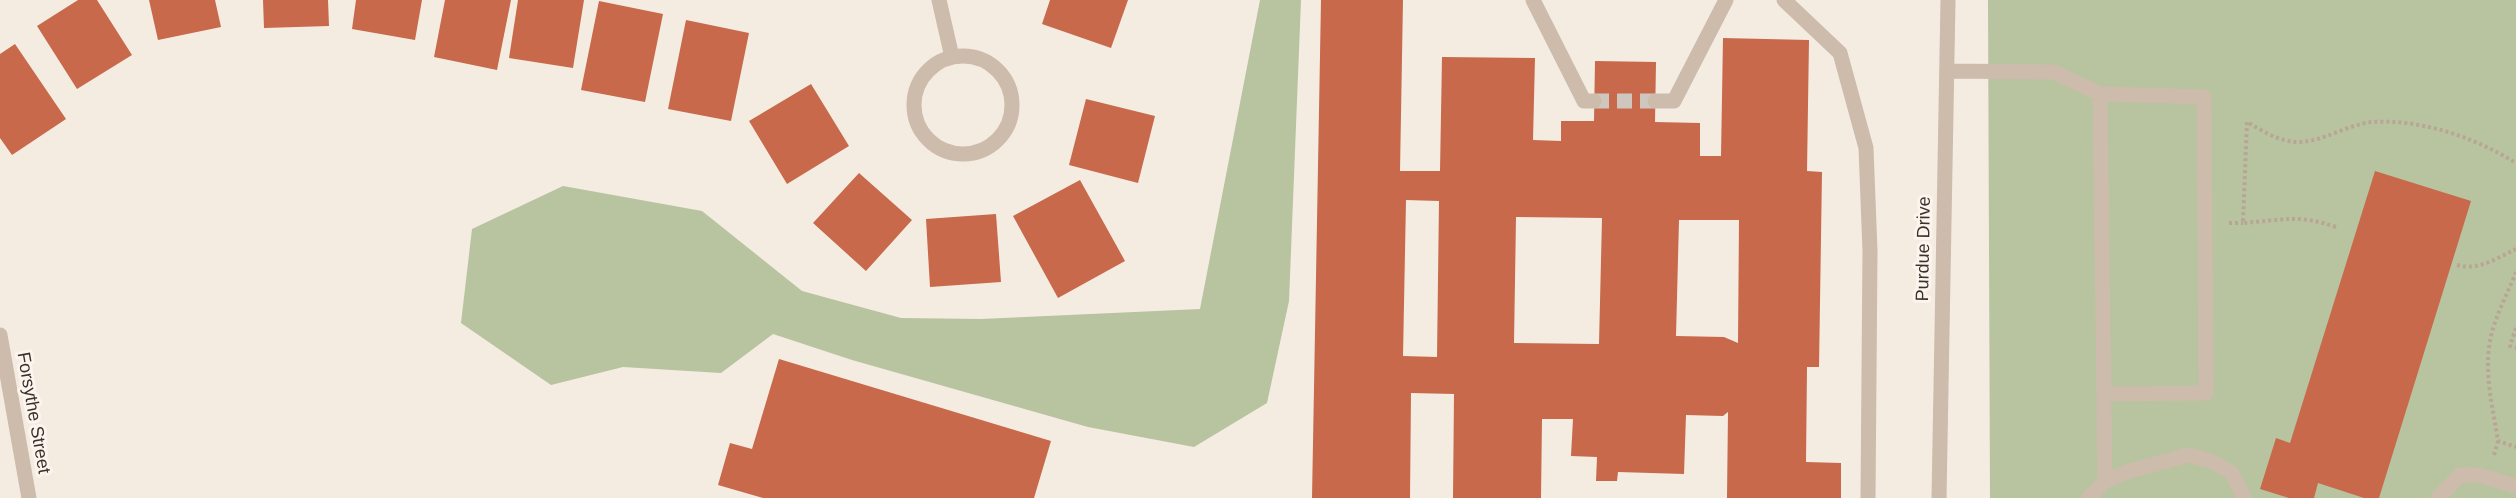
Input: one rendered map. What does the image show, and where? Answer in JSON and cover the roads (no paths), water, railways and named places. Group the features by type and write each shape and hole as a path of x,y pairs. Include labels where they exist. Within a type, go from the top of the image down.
{"street":[{"path":"939,0 952,57"},
{"path":"1533,0 1584,100 1594,101"},
{"path":"1655,101 1674,102 1726,0"},
{"path":"1784,0 1840,53 1866,148 1870,251 1868,498"},
{"name":"Purdue Drive","path":"1939,498 1948,0"},
{"path":"971,56 987,61 1008,82 1013,98 1012,114 1006,130 996,143 981,151 964,154 947,152 931,142 920,129 916,119 914,103 918,86 924,75 936,64 952,57 971,56"},
{"path":"1947,71 2054,72 2100,94 2204,97 2206,393 2104,394"},
{"path":"2100,94 2105,481"},
{"name":"Forsythe Street","path":"0,335 28,498"},
{"path":"2090,498 2105,481 2130,471 2188,455 2211,461 2232,473 2244,498"},
{"path":"2438,498 2460,475 2478,475 2516,486"}],"tunnel":[{"path":"1594,101 1655,101"}]}
